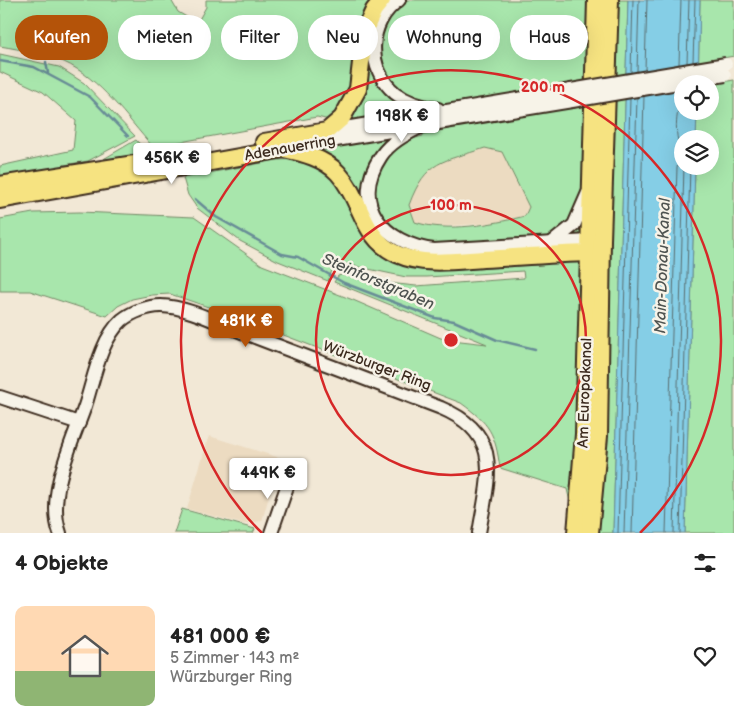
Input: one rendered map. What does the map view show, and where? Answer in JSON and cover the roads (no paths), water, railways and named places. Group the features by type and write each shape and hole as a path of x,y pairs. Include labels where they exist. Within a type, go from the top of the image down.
{"main road":[{"path":"327,131 342,118 358,89 362,45 368,23 374,10 382,0"},
{"name":"Am Europakanal","path":"576,533 584,434 610,0"},
{"name":"Am Europakanal","path":"590,533 598,436 595,247 591,184 593,5"},
{"name":"Adenauerring","path":"181,162 327,131"},
{"path":"284,149 316,157 338,173 369,230 377,240 391,251 413,260 448,261 595,247"},
{"name":"Adenauerring","path":"0,185 284,149"},
{"name":"Adenauerring","path":"0,200 150,167"}],"street":[{"path":"399,0 381,19 375,31 374,59 378,72 384,82 403,98 416,104 448,110"},
{"path":"373,128 425,125 571,96 730,69"},
{"path":"373,128 448,110 571,96"},
{"path":"425,125 406,135 387,150 375,168 370,183 369,196 372,212 381,226 391,236 418,248 434,250 553,242 595,247"},
{"name":"Adenauerring","path":"327,131 373,128"},
{"name":"Adenauerring","path":"284,149 373,128"},
{"path":"553,242 565,234 577,220 591,184"},
{"name":"Würzburger Ring","path":"60,533 56,523 56,490 111,334 123,320 142,309 161,306 180,309 441,408 468,422 485,445 489,466 479,533"},
{"path":"0,397 79,423"},
{"path":"271,533 291,475"}],"water":[{"name":"Main-Donau-Kanal","path":"628,0 700,0 698,75 674,75 674,120 697,120 696,130 674,130 674,175 695,175 685,533 613,533"}],"waterway":[{"name":"Steinforstgraben","path":"0,61 34,67 90,97 128,136"},
{"path":"46,62 48,73"},
{"name":"Steinforstgraben","path":"195,199 216,217 282,254 298,257 344,283 435,318 454,321 497,340 535,349"}]}
